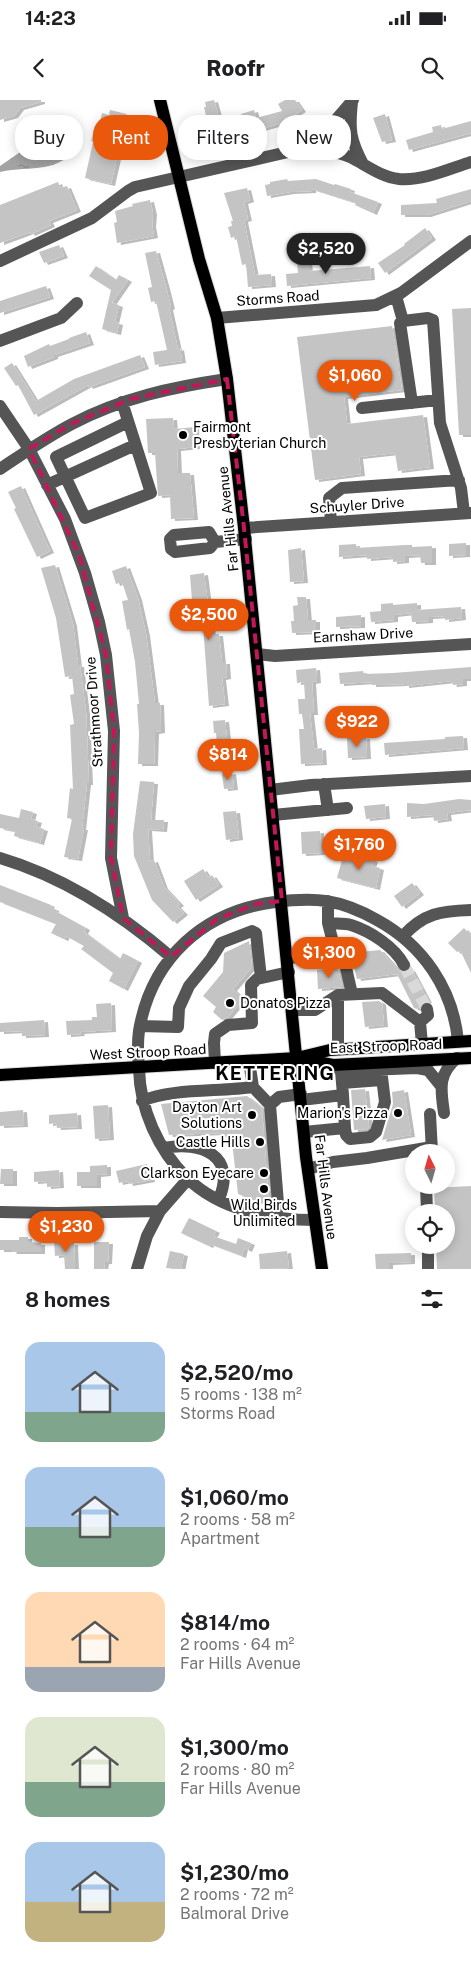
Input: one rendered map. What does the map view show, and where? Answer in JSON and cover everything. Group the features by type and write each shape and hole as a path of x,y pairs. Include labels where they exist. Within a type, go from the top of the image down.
{"main road":[{"name":"Far Hills Avenue","path":"160,100 199,258 217,318 227,379 245,533 304,1132 314,1220 322,1269"},
{"name":"East Stroop Road","path":"297,1058 338,1050 471,1041"},
{"name":"East Stroop Road","path":"297,1058 340,1078 457,1058 471,1058"},
{"name":"West Stroop Road","path":"0,1075 297,1058"}],"street":[{"path":"340,115 352,101"},
{"path":"352,101 349,125 354,146 364,164"},
{"path":"0,261 92,218 128,190 277,154"},
{"path":"351,159 387,176 411,179 471,162"},
{"name":"Storms Road","path":"217,318 367,306 387,301 471,241"},
{"path":"396,296 402,321 400,323 412,402"},
{"path":"0,341 61,318 77,303"},
{"path":"402,321 428,318 433,320 440,423 459,480 467,513"},
{"path":"0,469 71,424 122,402 160,391 227,379"},
{"path":"362,408 438,400"},
{"path":"122,402 151,493 85,518 56,457 128,422"},
{"name":"Strathmoor Drive","path":"0,406 29,449 65,519 79,555 99,622 106,656 114,730 111,858 123,918"},
{"path":"47,485 135,445"},
{"path":"331,522 329,498 342,488 459,480"},
{"name":"Schuyler Drive","path":"215,542 245,533 331,522 467,513"},
{"name":"Earnshaw Drive","path":"257,654 275,656 471,644"},
{"path":"270,790 324,784 471,776"},
{"path":"324,784 328,810"},
{"path":"273,814 346,808"},
{"path":"0,858 35,871 79,892 123,918 172,957"},
{"path":"314,1220 276,1218 244,1211 219,1199 188,1179 164,1148 142,1101 138,1048 140,1026 151,992 160,973 172,957 187,941 217,919 256,904 298,899 328,901 368,914 403,936 424,958 445,990 452,1009 458,1041"},
{"path":"328,901 328,924 336,954"},
{"path":"403,936 412,926 430,915 444,911 471,910"},
{"path":"328,924 350,925 364,930 394,950 404,965"},
{"path":"140,1026 178,1027 179,1008 189,986 211,960 221,943 246,932 252,931 256,934 261,978"},
{"path":"288,958 336,954 344,959 352,994"},
{"path":"215,1063 214,1043 216,1034 228,1024 252,1022 251,984 261,978 289,972"},
{"path":"292,1010 315,1010 338,995 382,993 420,1022 422,1044"},
{"path":"338,995 338,1050"},
{"path":"420,1022 428,1015 427,1009"},
{"path":"444,1113 441,1086 446,1070 457,1058"},
{"path":"249,1061 253,1087 270,1105 278,1203 276,1218"},
{"path":"270,1105 279,1097 301,1097 340,1078 417,1068 428,1070 441,1086"},
{"path":"340,1078 346,1135 350,1139 370,1136 376,1132 385,1102 381,1074"},
{"path":"142,1101 155,1095 253,1087"},
{"path":"430,1114 432,1144"},
{"path":"304,1132 345,1128"},
{"path":"164,1148 178,1145 195,1146 216,1156 221,1164 224,1180 224,1186 219,1199"},
{"path":"308,1168 333,1162 405,1153"},
{"path":"136,1269 146,1236 160,1211 188,1179"},
{"path":"0,1212 160,1211"},
{"path":"428,1254 428,1269"}],"highlighted area":[{"path":"227,379 244,528 282,901 256,904 217,919 171,957 123,918 111,858 114,731 106,655 79,555 29,449 71,424 131,399"}],"water":[{"path":"15,156 15,160 63,160 54,165 44,167 0,172 0,166"}],"building":[{"path":"0,100 41,100 41,102 20,108 14,116 0,120"},
{"path":"214,100 218,115 206,115 205,102"},
{"path":"285,100 295,100 302,110 294,115 277,115 277,124 267,127 267,115 282,111 278,104"},
{"path":"110,110 127,114 127,115 109,115"},
{"path":"254,110 255,115 241,115 241,114"},
{"path":"385,114 392,140 382,142 373,118"},
{"path":"471,121 471,133 409,150 406,140 433,132 432,127 441,125 442,129"},
{"path":"93,142 93,160 116,160 111,184 85,178"},
{"path":"287,179 288,181 316,179 351,189 350,192 378,202 373,213 355,205 356,203 312,189 312,191 267,196 265,185 270,184 270,182"},
{"path":"58,182 60,188 67,186 77,210 49,221 51,225 31,234 30,232 0,243 0,205"},
{"path":"247,188 250,200 244,202 248,219 244,220 255,275 271,274 272,285 248,287 246,264 242,265 236,236 231,238 228,227 232,226 231,221 233,221 224,193"},
{"path":"471,189 471,201 427,215 401,215 401,205 437,203 436,199"},
{"path":"150,200 153,213 152,225 154,236 117,243 114,223 117,222 115,211 133,206 132,204"},
{"path":"425,228 432,238 385,273 378,263 405,245"},
{"path":"59,245 64,256 44,263 39,252"},
{"path":"156,251 171,307 169,308 182,361 155,365 153,352 167,350 156,301 151,302 148,288 152,287 145,253"},
{"path":"300,260 308,260 309,271 370,266 371,278 287,286 286,274 298,273 297,263"},
{"path":"96,266 116,280 119,275 128,280 112,303 119,305 115,322 119,323 117,333 102,329 111,290 89,276"},
{"path":"46,286 50,297 0,313 0,301"},
{"path":"471,308 471,435 459,435 452,309"},
{"path":"392,326 402,390 344,397 347,424 423,415 430,467 398,471 395,453 359,457 361,474 315,480 297,337"},
{"path":"86,332 90,343 54,355 54,357 28,367 24,356 49,344 50,346"},
{"path":"140,355 145,367 89,387 88,385 34,415 18,385 16,386 4,368 12,363 36,401 74,379"},
{"path":"173,418 174,429 195,427 196,447 177,449 178,473 190,473 194,518 171,519 170,495 158,496 155,453 148,453 146,419"},
{"path":"21,486 50,551 37,557 8,492"},
{"path":"466,543 466,555 449,556 449,544"},
{"path":"356,544 356,548 405,545 412,545 412,547 432,546 432,563 421,563 420,555 405,556 405,561 393,562 393,557 367,559 367,555 339,557 339,545"},
{"path":"301,548 304,581 290,582 288,550"},
{"path":"55,565 73,624 86,712 89,783 87,783 82,828 84,828 78,859 64,857 72,819 67,818 70,788 73,789 70,725 74,724 70,695 74,694 72,676 65,677 56,618 41,568"},
{"path":"126,566 138,598 146,634 155,703 160,703 161,731 155,732 154,764 138,764 139,733 137,704 139,704 135,662 122,601 128,600 122,582 116,584 112,571"},
{"path":"204,573 212,634 219,634 222,662 226,662 227,677 222,678 225,704 209,706 203,625 194,626 190,575"},
{"path":"297,597 306,597 308,620 316,620 316,632 292,633 291,621 294,621 293,606 298,605"},
{"path":"393,603 393,605 417,603 417,610 461,607 462,618 445,620 445,616 429,617 429,621 412,622 411,613 394,615 394,620 371,622 370,612 381,611 381,604"},
{"path":"361,615 361,626 336,627 336,617"},
{"path":"471,667 471,679 463,679 463,684 453,685 452,681 405,686 405,684 372,685 372,682 340,684 339,673 363,671 364,674 393,673"},
{"path":"316,668 317,681 312,682 314,713 310,713 314,749 322,748 323,763 301,764 299,729 304,729 302,714 299,714 298,699 305,699 304,682 297,683 296,670"},
{"path":"225,720 229,757 218,758 213,721"},
{"path":"463,736 464,748 385,755 384,743"},
{"path":"366,737 367,757 348,758 347,738"},
{"path":"232,772 234,788 224,789 222,774"},
{"path":"140,781 154,782 151,820 164,820 163,830 148,829 150,861 154,860 164,887 180,904 177,906 184,913 173,922 152,900 134,856 133,834"},
{"path":"459,799 471,800 471,810 447,813 448,819 434,821 433,815 407,817 407,803 424,804"},
{"path":"385,804 386,817 366,819 364,806"},
{"path":"21,809 33,812 31,819 38,821 36,827 44,829 40,843 14,836 15,831 0,828 0,814 19,818"},
{"path":"236,811 239,838 226,840 223,812"},
{"path":"320,831 321,853 302,854 301,832"},
{"path":"344,853 374,860 372,866 380,868 376,888 337,878"},
{"path":"203,869 209,878 212,875 219,885 196,900 184,881"},
{"path":"412,883 420,893 402,907 394,896"},
{"path":"0,885 51,905 50,907 55,909 55,911 86,928 84,932 120,959 123,953 138,961 124,989 109,981 113,973 81,949 84,946 66,936 64,939 51,933 56,924 0,902"},
{"path":"464,928 471,936 471,973 460,950 457,952 448,943"},
{"path":"249,941 252,967 233,989 243,999 228,1017 222,1020 213,1012 216,1007 203,996 223,972 224,953"},
{"path":"380,950 400,972 405,973 411,969 428,1001 422,1002 417,1009 414,1008 397,974 357,979 352,958 361,957 360,952"},
{"path":"338,968 342,987 318,989 317,970"},
{"path":"379,1001 382,1003 384,1025 365,1027 362,1002"},
{"path":"111,1003 112,1030 80,1032 81,1034 67,1035 66,1021 92,1020 92,1017 97,1017 96,1004"},
{"path":"44,1020 45,1035 22,1036 22,1031 0,1032 0,1023"},
{"path":"365,1089 369,1127 367,1129 354,1130 351,1090"},
{"name":"Marion's Pizza","path":"404,1090 411,1135 382,1140 393,1104 392,1092"},
{"path":"247,1096 262,1108 269,1206 238,1194 232,1142 221,1133 169,1135 161,1104"},
{"path":"108,1105 110,1138 95,1139 93,1106"},
{"path":"23,1110 24,1125 0,1126 0,1112"},
{"path":"77,1113 78,1127 57,1128 56,1123 49,1124 49,1115"},
{"path":"147,1164 151,1180 129,1184 128,1181 119,1183 116,1171"},
{"path":"107,1165 107,1174 97,1175 97,1186 77,1186 77,1172 90,1172 90,1166"},
{"path":"1,1169 13,1169 13,1184 0,1184"},
{"path":"59,1170 60,1186 47,1187 47,1181 34,1182 34,1172"},
{"path":"471,1186 471,1269 437,1269 436,1254 455,1254 455,1204 435,1204 434,1194 455,1194 455,1187"},
{"path":"189,1218 216,1231 213,1236 236,1244 238,1238 251,1243 248,1250 244,1248 242,1256 210,1244 209,1246 181,1233"},
{"path":"19,1237 28,1237 28,1242 41,1243 41,1252 0,1250 0,1240 19,1240"},
{"path":"63,1239 63,1244 74,1243 75,1269 65,1269 64,1255 55,1256 54,1240"},
{"path":"94,1242 109,1242 108,1262 105,1262 104,1269 94,1269"},
{"path":"170,1251 184,1254 181,1269 166,1268"},
{"path":"287,1251 289,1268 260,1269 259,1254"},
{"path":"375,1254 411,1254 411,1262 389,1263 389,1269 376,1269"}],"tunnel":[{"path":"404,965 427,1009"}],"place":[{"name":"Fairmont Presbyterian Church","path":"183,435"},
{"name":"Donatos Pizza","path":"230,1003"},
{"name":"Marion's Pizza","path":"398,1113"},
{"name":"Dayton Art Solutions","path":"252,1115"},
{"name":"Castle Hills","path":"260,1142"},
{"name":"Clarkson Eyecare","path":"264,1173"},
{"name":"Wild Birds Unlimited","path":"264,1189"}],"district":[{"name":"KETTERING","path":"275,1073"}]}
